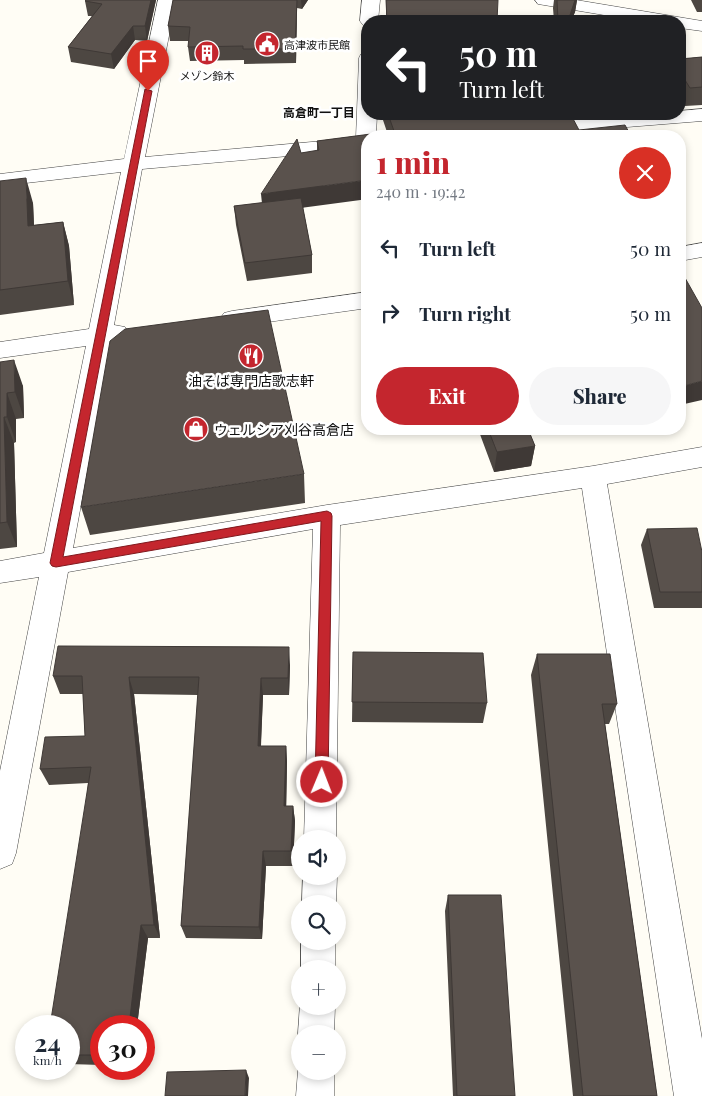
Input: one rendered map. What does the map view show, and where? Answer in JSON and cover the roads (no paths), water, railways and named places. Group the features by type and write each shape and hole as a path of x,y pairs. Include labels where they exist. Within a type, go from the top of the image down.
{"street":[{"path":"0,853 133,164 167,0"},
{"path":"370,15 371,0"},
{"path":"544,0 635,15"},
{"path":"686,24 702,26"},
{"path":"686,116 702,115"},
{"path":"524,130 643,120"},
{"path":"0,180 133,164 361,144"},
{"path":"686,253 702,250"},
{"path":"208,322 361,301"},
{"path":"0,350 140,330"},
{"path":"0,572 327,516 592,476 702,457"},
{"path":"592,476 693,1096"},
{"path":"320,830 327,516"},
{"path":"315,1096 316,1080"}],"place":[{"name":"高津波市民館","path":"267,44"},
{"name":"メゾン鈴木","path":"207,53"},
{"name":"油そば専門店歌志軒","path":"251,356"},
{"name":"ウェルシア刈谷高倉店","path":"196,429"}],"district":[{"name":"高倉町一丁目","path":"319,112"}]}
